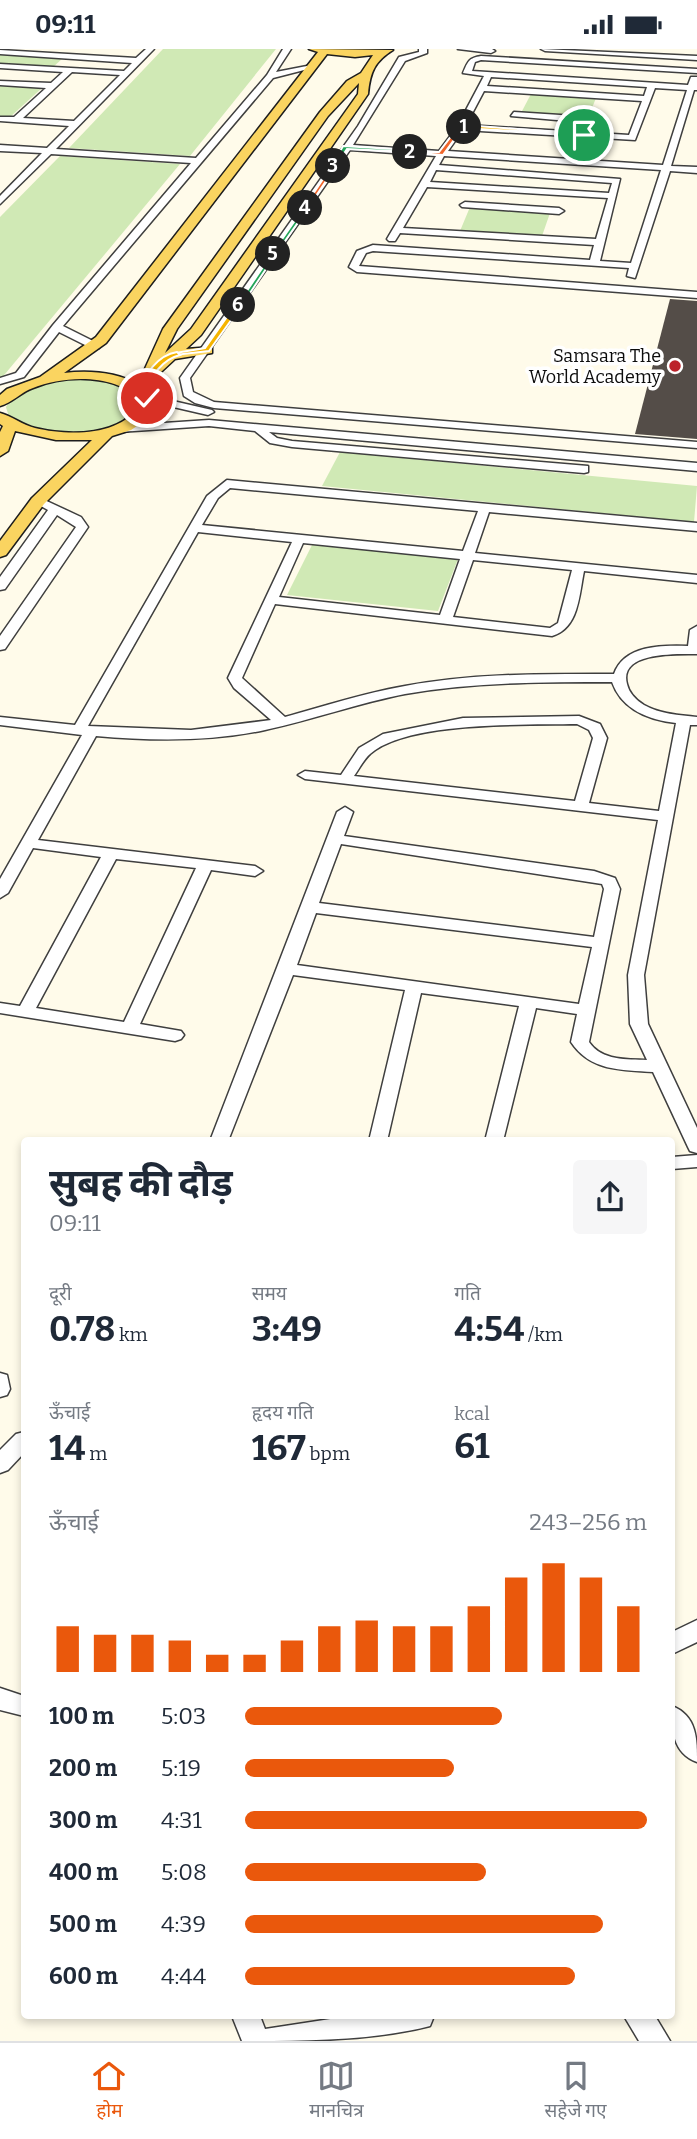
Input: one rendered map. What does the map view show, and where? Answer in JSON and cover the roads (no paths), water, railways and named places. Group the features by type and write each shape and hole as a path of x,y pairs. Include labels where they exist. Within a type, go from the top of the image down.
{"main road":[{"path":"46,379 95,346 312,67 319,50 355,54 386,50"},
{"path":"145,390 171,355 196,332 349,116 363,95 369,73 386,50"},
{"path":"0,552 38,501 113,431 143,415 147,410 145,390 170,329 324,114 351,83 369,73"},
{"path":"171,355 207,350"},
{"path":"0,401 18,387 46,379 104,377 145,390"},
{"path":"0,451 5,422 40,436 69,437 113,431"}],"street":[{"path":"0,201 150,49"},
{"path":"0,381 20,375 57,327 270,76 287,49"},
{"path":"400,49 420,49 423,53 402,59 389,77 345,147 184,380 188,394 214,405 697,445"},
{"path":"462,49 514,53 532,58 697,68"},
{"path":"545,49 697,58"},
{"path":"0,53 139,61"},
{"path":"694,88 468,74 472,60 481,58 697,68"},
{"path":"0,66 126,73"},
{"path":"270,76 312,67"},
{"path":"628,289 665,169 694,88 697,68"},
{"path":"16,120 70,70"},
{"path":"388,248 441,154 461,127 488,76"},
{"path":"0,83 52,86"},
{"path":"461,127 632,138 652,85"},
{"path":"482,88 648,99"},
{"path":"506,130 527,91"},
{"path":"584,135 601,96"},
{"path":"514,114 590,120"},
{"path":"0,119 76,124"},
{"path":"0,138 58,142"},
{"path":"345,147 697,170"},
{"path":"0,148 198,161"},
{"path":"0,157 40,160"},
{"path":"434,167 618,182 594,263"},
{"path":"425,184 613,196"},
{"path":"459,218 471,187"},
{"path":"553,225 566,193"},
{"path":"397,230 459,218 553,225 600,242"},
{"path":"459,218 553,225"},
{"path":"636,266 388,248 366,249 354,268 697,295"},
{"path":"57,327 95,346"},
{"path":"0,389 18,387"},
{"path":"145,390 215,413 697,455"},
{"path":"279,419 300,412"},
{"path":"113,431 209,423 697,467"},
{"path":"258,428 274,440 292,444 697,476"},
{"path":"682,465 697,476"},
{"path":"0,893 194,528 218,490 234,484 697,527"},
{"path":"0,646 82,527 77,520 38,501"},
{"path":"446,618 485,507"},
{"path":"0,586 55,509"},
{"path":"194,528 697,579"},
{"path":"281,721 235,681 299,539"},
{"path":"271,600 446,618 543,632 558,629 566,621 579,567"},
{"path":"697,630 695,650 671,649 634,658 622,667 617,678 618,689 627,700 642,710 691,721 665,816 636,975 639,1024 697,1147"},
{"path":"0,721 154,735 217,734 403,690 481,678 617,678"},
{"path":"345,779 364,751 388,737 463,722 579,720 595,727 600,738 581,806"},
{"path":"305,775 665,816"},
{"path":"221,1137 345,812"},
{"path":"335,839 594,876 608,881 612,889 580,1042 585,1053 596,1061 659,1067"},
{"path":"28,843 255,871"},
{"path":"25,1012 111,853"},
{"path":"130,1028 206,865"},
{"path":"310,907 599,943"},
{"path":"287,969 586,1010"},
{"path":"380,1137 414,986"},
{"path":"495,1137 529,1002"},
{"path":"0,1008 175,1035"},
{"path":"675,1163 697,1161"},
{"path":"0,1381 0,1389"},
{"path":"3,1458 21,1443"},
{"path":"675,1642 697,1630"},
{"path":"0,1699 21,1705"},
{"path":"675,1721 697,1751"},
{"path":"247,2019 256,2041"},
{"path":"270,2041 407,2019"},
{"path":"640,2019 656,2041"}],"place":[{"name":"Samsara The World Academy","path":"675,366"}]}
